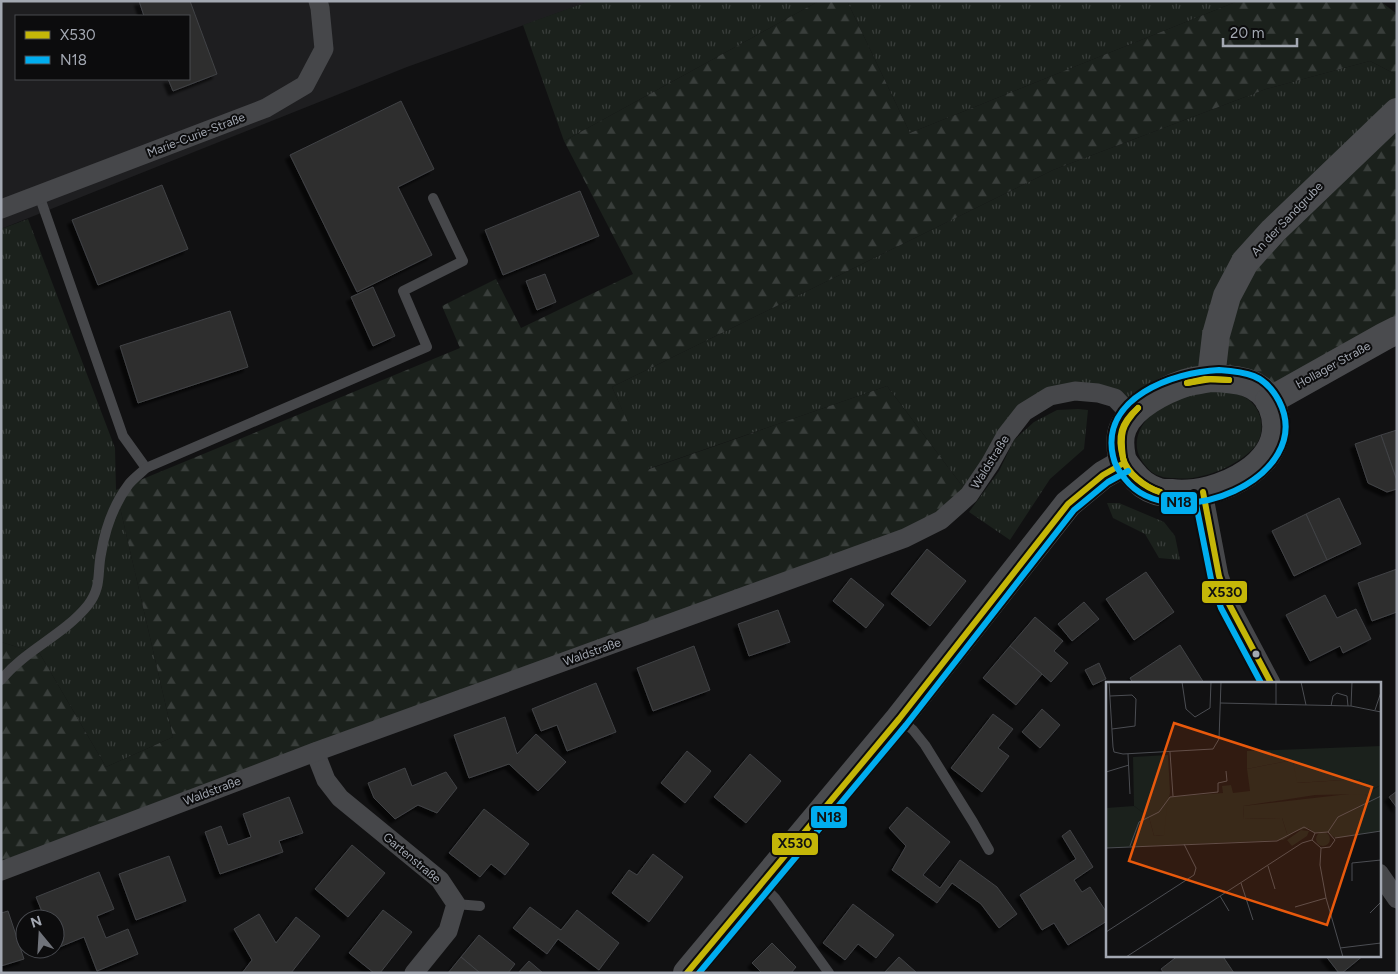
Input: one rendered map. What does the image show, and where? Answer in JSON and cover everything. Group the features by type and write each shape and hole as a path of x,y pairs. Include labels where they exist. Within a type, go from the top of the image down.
{"main road":[{"name":"An der Sandgrube","path":"1212,378 1216,335 1227,296 1246,262 1273,231 1397,112"},
{"name":"Hollager Straße","path":"1269,401 1397,330"},
{"path":"1212,378 1235,379 1255,385 1269,401 1276,416 1276,433 1268,453 1255,469 1230,484 1203,492 1181,495 1156,492 1138,480 1124,463 1120,446 1122,428 1131,415 1149,400 1168,389 1188,382 1212,378"},
{"path":"687,973 899,719 1068,504 1103,475 1124,463"}],"street":[{"name":"Marie-Curie-Straße","path":"1,209 266,108 305,85 324,49 318,1"},
{"name":"Waldstraße","path":"1,871 316,752 906,538 941,520 969,496 1006,435 1024,412 1050,396 1075,391 1098,393 1115,398 1131,415"},
{"path":"1203,492 1219,576 1229,604 1270,682"},
{"name":"Gartenstraße","path":"316,752 326,780 340,798 440,880 456,904"},
{"path":"1380,874 1397,899"},
{"path":"414,973 448,931 456,904"}],"lane":[{"path":"39,195 123,436 146,468"},
{"path":"1,680 19,661 67,626 88,604 98,585 100,555 109,519 130,482 146,468 427,348 403,291 463,261 432,198"},
{"path":"899,719 913,730 925,745 989,850"},
{"path":"761,884 775,898 829,973"},
{"path":"456,904 480,906"}],"shaded area":[{"path":"1,1 591,1 407,67 1,229"}],"green space":[{"path":"590,1 819,1 564,141 523,25"},
{"path":"819,1 847,1 910,133 1238,1 1380,1 1397,14 1397,75 1370,61 1266,89 1053,170 612,387 649,469 887,386 969,495 941,520 1,872 1,642 40,654 106,767 173,737 116,490 460,348 442,306 496,279 521,328 633,274 564,141"},
{"path":"847,1 1238,1 910,133"},
{"path":"1370,61 1397,75 1397,112 1213,356 1131,415 1098,393 1024,412 969,495 887,386 648,469 612,387 1053,170 1266,89"},
{"path":"1397,112 1397,330 1269,401 1213,356 1227,296"},
{"path":"28,219 115,448 116,490 173,737 106,767 40,654 1,642 1,229"},
{"path":"1213,389 1242,396 1255,407 1259,413 1262,426 1256,445 1241,459 1208,475 1185,479 1162,477 1151,472 1140,458 1138,451 1138,437 1143,424 1158,409 1191,394"},
{"path":"1057,410 1088,410 1084,449 1050,479 1010,540 969,512 999,471 1014,440 1034,422"},
{"path":"1107,503 1119,503 1164,522 1175,536 1180,560 1159,558 1145,534 1113,518"}],"building":[{"path":"139,1 190,1 217,74 173,91 168,80 190,80 190,15 144,15"},
{"path":"401,101 434,169 398,187 432,255 357,292 290,155"},
{"path":"162,185 188,249 98,285 72,220"},
{"path":"580,191 599,236 503,275 485,230"},
{"path":"545,274 556,302 537,310 526,281"},
{"path":"373,287 395,336 373,346 351,297"},
{"path":"230,311 248,367 138,403 120,346"},
{"path":"1397,430 1397,481 1381,435"},
{"path":"1381,435 1397,481 1397,489 1387,492 1368,483 1355,444"},
{"path":"1339,498 1361,544 1327,560 1306,514"},
{"path":"1306,514 1327,560 1294,576 1272,531"},
{"path":"927,549 966,581 930,626 891,594"},
{"path":"1397,569 1397,612 1372,621 1358,583"},
{"path":"1146,572 1174,612 1134,640 1106,599"},
{"path":"851,578 884,605 866,628 833,601"},
{"path":"1325,595 1337,618 1356,609 1371,639 1343,653 1340,646 1310,661 1286,615"},
{"path":"1084,602 1099,619 1072,641 1058,624"},
{"path":"778,610 790,642 749,656 738,624"},
{"path":"1035,617 1063,641 1054,651 1068,663 1051,682 1010,646"},
{"path":"1180,645 1203,682 1132,682 1130,678"},
{"path":"694,646 710,690 653,711 637,668"},
{"path":"1010,646 1042,674 1016,705 983,678"},
{"path":"1099,663 1106,679 1093,685 1085,670"},
{"path":"596,683 616,732 567,751 557,725 541,731 532,709"},
{"path":"1042,709 1060,725 1040,748 1022,732"},
{"path":"993,714 1013,729 998,748 1009,756 982,792 951,768"},
{"path":"505,717 517,754 536,734 566,762 538,791 509,764 469,778 454,735"},
{"path":"687,751 711,771 685,803 661,783"},
{"path":"750,754 781,781 746,823 714,797"},
{"path":"405,768 412,786 446,772 457,788 437,813 418,805 395,819 374,798 368,783"},
{"path":"1397,791 1397,808 1389,797"},
{"path":"289,797 303,833 279,841 283,852 220,874 205,832 221,826 228,845 251,837 243,814"},
{"path":"907,807 950,842 923,875 940,888 960,860 997,887 1017,914 999,928 981,904 952,883 937,903 892,870 906,846 889,828"},
{"path":"484,809 529,844 505,875 491,864 480,877 449,853"},
{"path":"1070,830 1093,867 1074,880 1082,892 1090,887 1106,911 1106,922 1068,945 1054,923 1042,930 1020,895 1076,859 1062,836"},
{"path":"352,845 385,873 348,917 315,889"},
{"path":"653,854 683,877 649,922 612,893 629,870 637,875"},
{"path":"169,856 186,901 136,920 119,874"},
{"path":"99,872 114,909 97,916 106,938 128,929 138,954 97,971 84,937 65,945 65,909 41,909 36,897"},
{"path":"853,904 894,935 876,958 858,944 845,960 823,943"},
{"path":"530,907 561,930 577,910 619,943 599,970 558,939 547,954 513,928"},
{"path":"383,910 412,932 380,973 374,973 349,953"},
{"path":"8,911 15,932 15,959 24,959 1,966 1,913"},
{"path":"259,914 276,943 296,917 320,936 291,973 242,973 252,960 234,929"},
{"path":"479,935 515,964 508,973 480,973 461,957"},
{"path":"772,943 796,967 791,973 762,973 752,963"},
{"path":"1178,956 1223,956 1234,973 1164,973 1161,969"},
{"path":"1326,956 1363,956 1342,973 1339,973"},
{"path":"461,957 480,973 448,973"},
{"path":"899,957 917,973 884,973"},
{"path":"529,961 543,973 518,973"}],"transit line":[{"name":"N18","path":"1219,370 1254,376 1268,385 1274,392 1279,401 1286,429 1278,454 1260,475 1234,491 1205,501 1174,503 1147,496 1125,479 1115,463 1112,436 1118,418 1129,404 1144,392 1162,383 1181,376 1219,370"},
{"name":"X530","path":"1187,383 1205,379 1229,380"},
{"name":"X530","path":"1187,383 1211,379 1229,380"},
{"name":"X530","path":"1123,458 1120,443 1122,430 1128,419 1138,408"},
{"name":"X530","path":"1123,458 1123,431 1128,420 1138,408"},
{"name":"X530","path":"1123,458 1128,469 1137,479 1148,487 1160,492"},
{"name":"X530","path":"1123,458 1128,469 1137,479 1160,492"},
{"name":"X530","path":"687,973 899,719 1068,504 1103,475 1124,463"},
{"name":"N18","path":"699,973 906,725 1074,510 1108,482 1128,471"},
{"name":"X530","path":"1203,492 1219,576 1229,604 1270,682"},
{"name":"N18","path":"1194,494 1211,579 1221,608 1260,682"}]}
